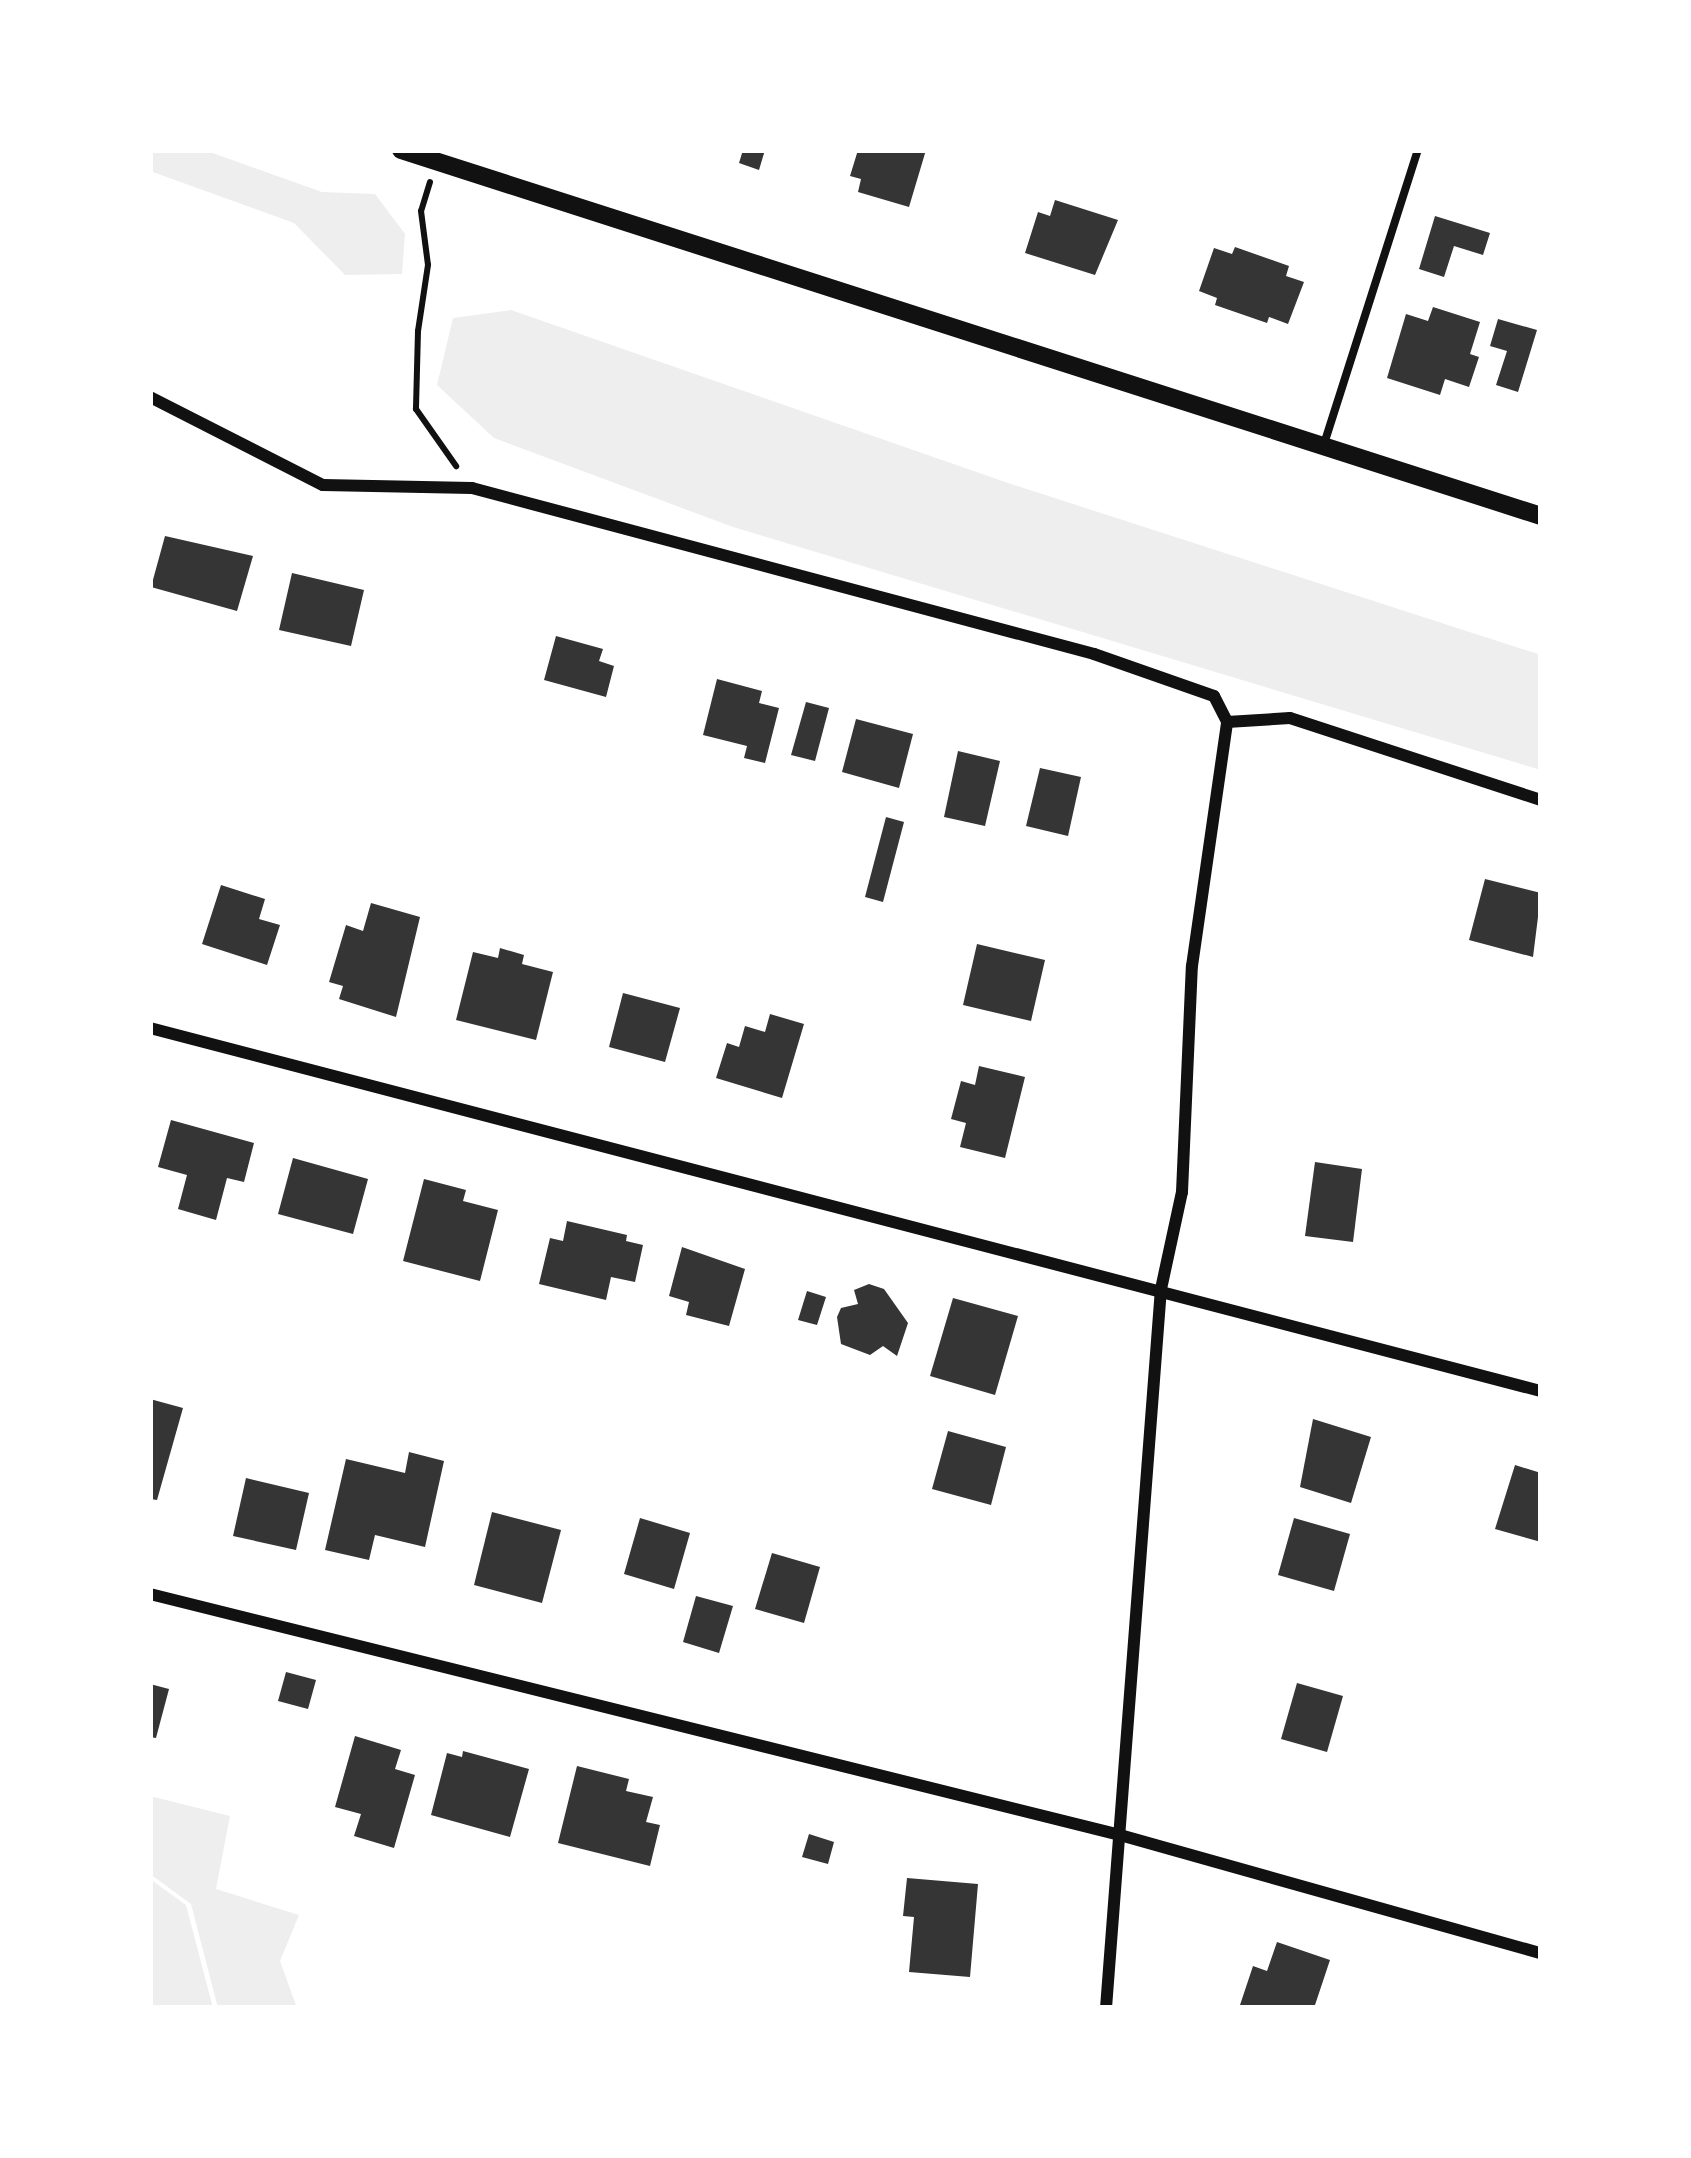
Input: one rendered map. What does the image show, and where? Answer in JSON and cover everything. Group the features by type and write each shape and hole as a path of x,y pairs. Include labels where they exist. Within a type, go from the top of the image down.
{"street":[{"path":"401,150 1541,516"},
{"path":"150,397 323,485 472,488 1094,654 1214,696 1227,722 1192,966 1182,1192 1161,1289 1106,2008"},
{"path":"1227,722 1290,718 1541,800"},
{"path":"150,1028 1541,1391"},
{"path":"150,1594 1120,1835 1541,1953"}],"lane":[{"path":"1324,445 1418,150"}],"path":[{"path":"437,162 421,211 428,265 418,331 416,409 472,488"}],"shaded area":[{"path":"150,150 204,150 322,192 375,194 405,234 402,274 345,275 294,223 150,171"},
{"path":"511,310 1008,483 1541,655 1541,770 733,527 494,438 437,385 453,318"},
{"path":"150,1796 230,1816 216,1889 299,1915 280,1961 297,2008 218,2008 191,1904 150,1874"},
{"path":"150,1879 186,1905 213,2008 150,2008"}],"building":[{"path":"743,150 765,150 759,170 739,163"},
{"path":"858,150 926,150 909,207 858,192 861,179 850,176"},
{"path":"1055,200 1118,220 1095,275 1025,253 1038,212 1050,216"},
{"path":"1435,216 1490,233 1483,255 1454,246 1444,277 1419,269"},
{"path":"1235,247 1289,266 1286,276 1304,282 1288,324 1269,317 1267,323 1215,305 1217,298 1199,291 1214,248 1232,254"},
{"path":"1433,307 1480,322 1470,354 1479,357 1469,387 1445,379 1440,395 1387,378 1406,314 1428,321"},
{"path":"1498,319 1537,330 1518,392 1496,385 1507,351 1490,346"},
{"path":"165,536 253,556 237,611 151,587"},
{"path":"292,573 364,590 351,646 279,630"},
{"path":"556,636 603,649 599,661 614,666 606,697 544,680"},
{"path":"717,679 762,691 759,703 779,708 765,763 744,758 747,746 703,735"},
{"path":"806,702 829,708 815,761 791,755"},
{"path":"856,719 913,734 899,788 842,772"},
{"path":"958,751 1000,761 985,826 944,817"},
{"path":"1040,768 1081,777 1068,836 1026,826"},
{"path":"886,817 904,822 883,902 865,897"},
{"path":"1485,879 1541,893 1533,957 1469,940"},
{"path":"221,885 265,899 259,919 280,925 267,965 202,944"},
{"path":"371,903 420,917 396,1017 339,999 343,986 329,982 346,925 363,931"},
{"path":"977,944 1045,960 1031,1021 963,1005"},
{"path":"500,948 524,955 522,964 553,972 536,1040 456,1020 473,952 498,958"},
{"path":"623,993 680,1008 665,1062 609,1047"},
{"path":"770,1014 804,1024 782,1098 716,1078 727,1043 739,1047 745,1026 765,1032"},
{"path":"979,1066 1025,1077 1005,1158 960,1147 966,1123 951,1119 961,1081 975,1085"},
{"path":"171,1120 254,1143 244,1182 227,1178 216,1220 178,1209 187,1175 158,1167"},
{"path":"293,1158 368,1179 353,1234 278,1214"},
{"path":"1315,1162 1362,1169 1353,1242 1305,1236"},
{"path":"424,1179 466,1190 463,1201 498,1210 480,1281 403,1261"},
{"path":"567,1221 627,1235 626,1241 643,1245 635,1282 611,1277 606,1300 539,1284 550,1238 563,1241"},
{"path":"682,1247 745,1269 729,1326 686,1315 689,1302 669,1296"},
{"path":"869,1284 884,1289 908,1323 897,1356 883,1346 870,1355 841,1344 837,1317 841,1308 858,1304 854,1290"},
{"path":"807,1291 826,1297 817,1325 798,1320"},
{"path":"953,1298 1018,1316 995,1395 930,1376"},
{"path":"150,1399 183,1408 157,1500 150,1499"},
{"path":"1313,1419 1371,1437 1351,1503 1300,1487"},
{"path":"948,1431 1006,1447 991,1505 932,1489"},
{"path":"409,1452 444,1461 425,1547 375,1535 369,1560 325,1550 346,1459 405,1473"},
{"path":"1515,1465 1541,1473 1541,1542 1495,1529"},
{"path":"246,1478 309,1493 296,1550 233,1536"},
{"path":"492,1512 561,1530 542,1603 474,1585"},
{"path":"640,1518 690,1533 674,1589 624,1574"},
{"path":"1294,1518 1350,1534 1334,1591 1278,1575"},
{"path":"772,1553 820,1567 804,1623 755,1609"},
{"path":"696,1596 733,1606 719,1653 683,1642"},
{"path":"286,1672 316,1680 308,1709 278,1701"},
{"path":"1297,1683 1343,1696 1327,1752 1281,1739"},
{"path":"150,1684 169,1689 156,1738 150,1737"},
{"path":"355,1736 401,1750 395,1769 415,1775 394,1848 354,1836 361,1814 335,1807"},
{"path":"463,1751 529,1769 510,1837 431,1815 447,1753 462,1757"},
{"path":"577,1766 629,1779 626,1791 653,1797 646,1822 660,1825 650,1866 558,1843"},
{"path":"809,1834 834,1842 828,1864 802,1857"},
{"path":"907,1878 978,1884 970,1977 909,1972 914,1917 903,1916"},
{"path":"1277,1942 1330,1960 1314,2008 1239,2008 1253,1966 1267,1971"}]}
